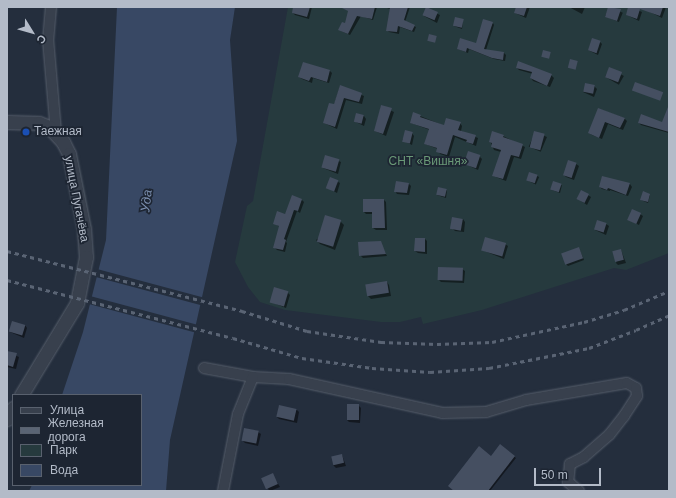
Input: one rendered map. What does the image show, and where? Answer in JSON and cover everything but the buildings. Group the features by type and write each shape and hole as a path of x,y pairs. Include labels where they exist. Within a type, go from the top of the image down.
{"street":[{"path":"51,7 48,39 56,133"},
{"path":"7,122 39,123 56,133"},
{"name":"улица Пугачёва","path":"22,394 77,303 86,257 84,229 69,154 63,142 56,133"},
{"path":"204,368 253,377 289,378 442,412 486,412 526,400 627,383 636,388 637,396 624,416 610,435 584,457 570,464 568,482 580,491"},
{"path":"223,491 238,414 253,377"}],"green space":[{"name":"СНТ «Вишня»","path":"288,7 669,7 669,253 626,270 614,268 482,310 423,324 421,317 400,322 381,322 285,310 260,302 248,287 235,262 247,206 253,201"}],"water":[{"name":"Уда","path":"117,7 235,7 230,40 237,141 170,440 166,491 29,491 32,486 142,486 142,394 62,394 83,332 106,240"}],"pier":[{"path":"97,269 204,298 202,305 95,277"},
{"path":"90,296 197,325 195,332 88,304"}],"railway":[{"path":"7,251 242,311 307,331 381,342 437,344 492,342 584,322 624,310 669,291"},
{"path":"7,280 233,338 302,358 372,368 430,372 489,368 589,348 636,330 669,315"}],"place":[{"name":"Таежная","path":"26,132"}]}
